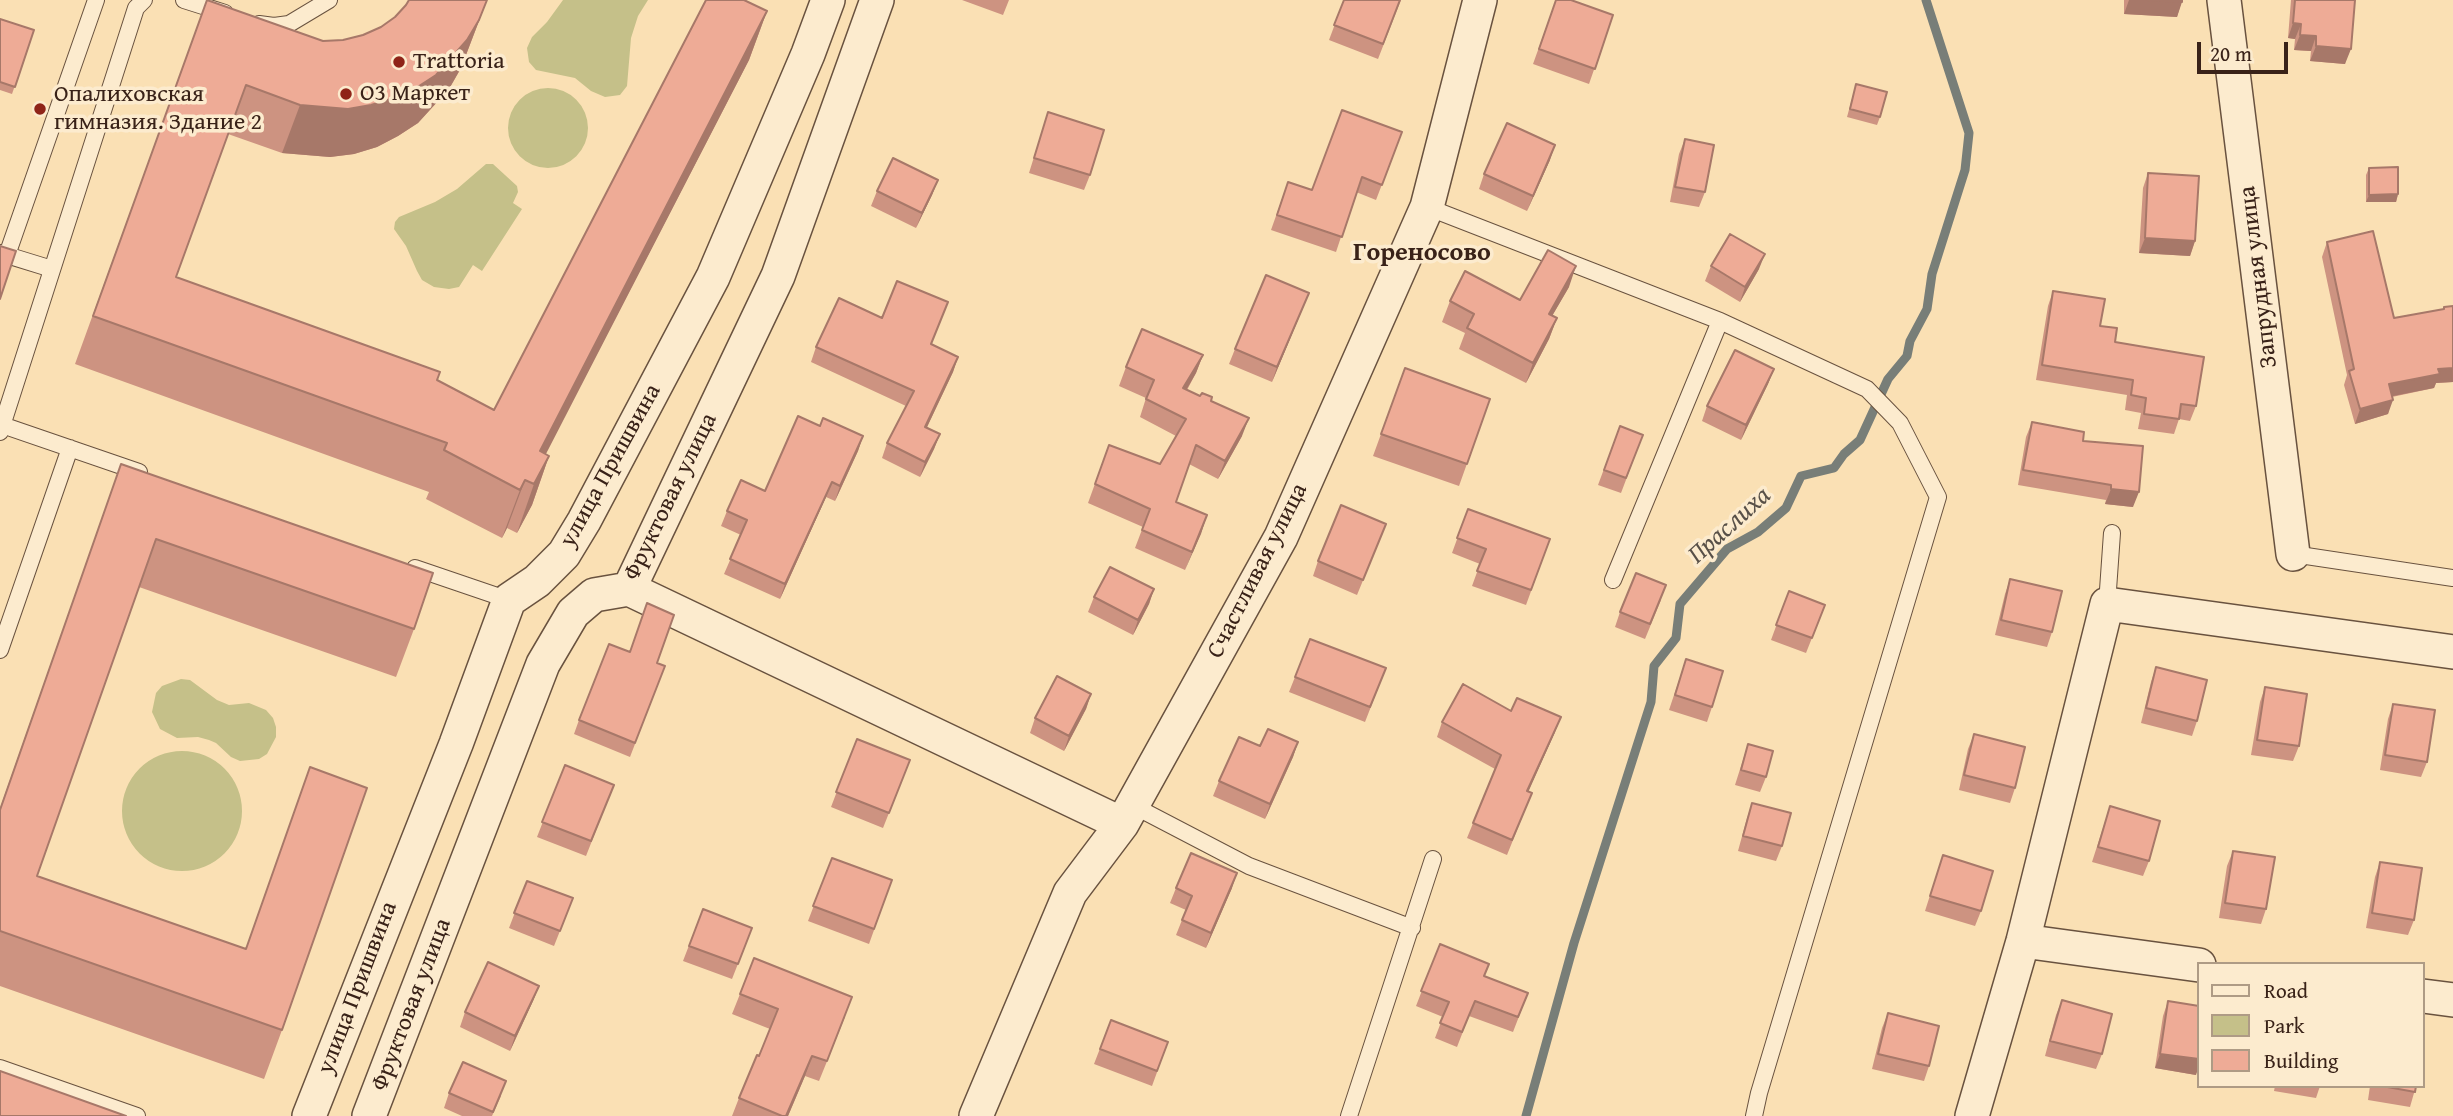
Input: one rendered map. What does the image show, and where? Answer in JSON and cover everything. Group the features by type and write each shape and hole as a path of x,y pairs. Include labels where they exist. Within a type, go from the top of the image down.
{"street":[{"name":"улица Пришвина","path":"309,1116 456,744 509,600 537,581 564,554 713,277 808,54 828,0"},
{"name":"Фруктовая улица","path":"369,1116 543,664 573,613 594,595 629,589 778,276 877,0"},
{"name":"Счастливая улица","path":"976,1116 1070,892 1127,815 1281,537 1427,207 1480,0"},
{"name":"Запрудная улица","path":"2224,0 2293,554"},
{"path":"629,589 1127,815"},
{"path":"1972,1116 2023,941 2107,604 2453,652"},
{"path":"2023,941 2198,965"},
{"path":"2425,996 2453,1000"}],"lane":[{"path":"52,269 4,254 96,0"},
{"path":"144,0 136,8 1,428 70,448 160,480"},
{"path":"184,0 241,19 274,26 289,24 329,0"},
{"path":"1427,207 1720,321 1867,389 1900,423 1938,498 1762,1080 1754,1116"},
{"path":"1613,580 1720,321"},
{"path":"0,650 70,448"},
{"path":"2107,604 2112,533"},
{"path":"2293,554 2453,578"},
{"path":"406,564 509,600"},
{"path":"1127,815 1249,866 1412,928"},
{"path":"1349,1116 1433,859"},
{"path":"0,1068 137,1116"}],"green space":[{"path":"563,0 648,0 638,16 631,38 627,86 620,95 605,97 591,91 575,78 536,70 529,62 527,48 532,37"},
{"path":"548,88 563,91 576,100 585,113 588,128 585,143 576,156 563,165 548,168 533,165 520,156 511,143 508,128 511,113 520,100 533,91"},
{"path":"486,164 493,164 517,186 518,192 513,203 522,209 482,271 473,265 459,287 434,287 422,280 406,246 394,229 395,222 399,217 435,202 457,189"},
{"path":"181,679 190,680 217,700 229,705 249,703 266,710 276,727 276,737 267,754 259,759 240,761 209,740 198,737 177,738 160,729 152,712 156,693 162,686"},
{"path":"182,751 205,755 225,768 238,788 242,811 238,834 225,854 205,867 182,871 159,867 139,854 126,834 122,811 126,788 139,768 159,755"}],"building":[{"path":"207,0 323,41 343,40 381,27 395,17 409,0 487,0 467,40 436,75 394,98 348,109 300,105 246,85 176,277 440,372 437,380 494,410 706,0 744,0 767,11 540,451 549,456 534,484 525,480 520,490 444,450 447,443 93,316"},
{"path":"1344,0 1400,0 1383,44 1334,25"},
{"path":"1556,0 1571,0 1613,15 1595,69 1539,49"},
{"path":"2147,0 2182,0 2182,2"},
{"path":"2295,0 2355,0 2351,49 2316,46 2316,36 2300,35 2301,24 2293,23"},
{"path":"0,19 34,30 15,87 0,82"},
{"path":"1856,84 1887,92 1880,117 1850,109"},
{"path":"1342,110 1402,132 1382,185 1362,177 1342,237 1277,215 1288,182 1312,190"},
{"path":"1048,112 1104,130 1090,175 1034,158"},
{"path":"1507,123 1555,145 1533,196 1484,174"},
{"path":"1685,139 1714,145 1705,192 1675,187"},
{"path":"893,158 938,180 922,213 877,191"},
{"path":"2398,167 2398,194 2369,195 2369,168"},
{"path":"2148,173 2199,176 2195,241 2145,238"},
{"path":"2373,231 2394,318 2453,306 2453,368 2438,369 2440,374 2389,384 2393,400 2360,409 2349,371 2354,369 2327,242"},
{"path":"1730,234 1765,254 1745,287 1711,266"},
{"path":"0,246 16,251 0,299"},
{"path":"1548,250 1576,266 1549,314 1557,318 1533,363 1467,328 1474,314 1450,301 1465,271 1520,300"},
{"path":"1266,275 1309,293 1277,367 1235,349"},
{"path":"897,281 948,302 931,344 958,357 925,427 940,434 925,462 887,443 914,391 816,347 839,298 882,318"},
{"path":"2053,291 2105,299 2100,326 2117,328 2115,342 2204,357 2196,406 2181,404 2179,419 2144,414 2146,398 2131,395 2133,380 2042,365"},
{"path":"1142,329 1203,355 1183,388 1200,396 1202,393 1212,397 1211,401 1249,418 1225,461 1196,445 1176,502 1207,515 1192,552 1142,530 1150,509 1095,484 1109,445 1160,464 1186,419 1146,399 1154,380 1126,367"},
{"path":"1735,350 1774,369 1746,425 1707,406"},
{"path":"1405,368 1490,399 1467,464 1381,434"},
{"path":"798,416 820,426 823,418 863,436 840,486 832,482 785,584 730,559 747,520 727,511 741,480 765,491"},
{"path":"2032,422 2084,432 2083,441 2143,446 2139,492 2111,489 2111,485 2023,470"},
{"path":"1620,426 1643,435 1626,478 1604,470"},
{"path":"121,464 433,573 414,629 156,539 37,876 246,949 310,767 367,788 282,1030 0,931 0,810"},
{"path":"1341,505 1386,524 1363,580 1318,561"},
{"path":"1468,509 1550,539 1531,590 1477,571 1486,549 1457,538"},
{"path":"1110,567 1154,589 1138,620 1094,597"},
{"path":"1636,573 1666,585 1650,624 1620,612"},
{"path":"2010,579 2062,591 2052,632 2001,620"},
{"path":"1789,591 1825,605 1812,638 1776,625"},
{"path":"647,603 674,615 657,663 665,666 635,743 579,720 609,644 630,652"},
{"path":"1310,639 1386,668 1370,707 1295,677"},
{"path":"1686,659 1723,671 1712,707 1675,695"},
{"path":"2156,667 2207,680 2197,721 2146,708"},
{"path":"1057,676 1091,694 1069,736 1035,718"},
{"path":"1463,684 1511,711 1517,698 1561,717 1527,791 1532,793 1512,840 1473,823 1501,755 1442,722"},
{"path":"2265,687 2307,694 2299,746 2257,740"},
{"path":"2393,704 2435,710 2427,762 2385,755"},
{"path":"1268,729 1298,742 1270,804 1219,781 1239,737 1260,746"},
{"path":"1974,734 2025,747 2015,788 1964,775"},
{"path":"857,739 910,760 889,813 836,792"},
{"path":"1748,744 1773,751 1766,777 1741,770"},
{"path":"565,765 614,785 591,841 542,822"},
{"path":"1752,803 1791,813 1782,846 1743,836"},
{"path":"2110,806 2160,821 2149,861 2098,847"},
{"path":"2233,851 2275,857 2266,909 2225,903"},
{"path":"1191,853 1237,873 1211,933 1182,920 1192,896 1176,888"},
{"path":"1943,855 1993,871 1981,911 1930,896"},
{"path":"832,858 892,880 874,929 813,906"},
{"path":"2380,862 2422,868 2414,920 2372,913"},
{"path":"527,881 573,898 560,931 514,913"},
{"path":"703,909 752,928 738,964 689,946"},
{"path":"1440,944 1489,964 1484,976 1528,993 1518,1017 1475,1001 1462,1032 1440,1023 1449,1002 1421,991"},
{"path":"754,958 852,997 827,1061 812,1056 786,1116 739,1098 778,1009 740,994"},
{"path":"488,962 539,986 515,1036 465,1012"},
{"path":"2062,1000 2112,1014 2102,1054 2050,1041"},
{"path":"2168,1001 2198,1006 2198,1059 2160,1054"},
{"path":"1888,1013 1939,1026 1929,1066 1878,1054"},
{"path":"1111,1020 1168,1042 1157,1071 1100,1049"},
{"path":"463,1062 506,1081 493,1112 449,1093"},
{"path":"0,1071 126,1116 0,1116"},
{"path":"2393,1088 2416,1088 2415,1092"}],"waterway":[{"name":"Праслиха","path":"1526,1116 1574,943 1651,702 1654,666 1676,638 1680,604 1727,549 1758,532 1786,508 1801,476 1834,468 1844,454 1860,440 1888,379 1907,356 1910,341 1927,309 1932,274 1965,170 1969,133 1926,0"}],"place":[{"name":"Trattoria","path":"399,62"},
{"name":"О3 Маркет","path":"346,94"},
{"name":"Опалиховская гимназия. Здание 2","path":"40,109"}],"district":[{"name":"Гореносово","path":"1422,253"}]}
